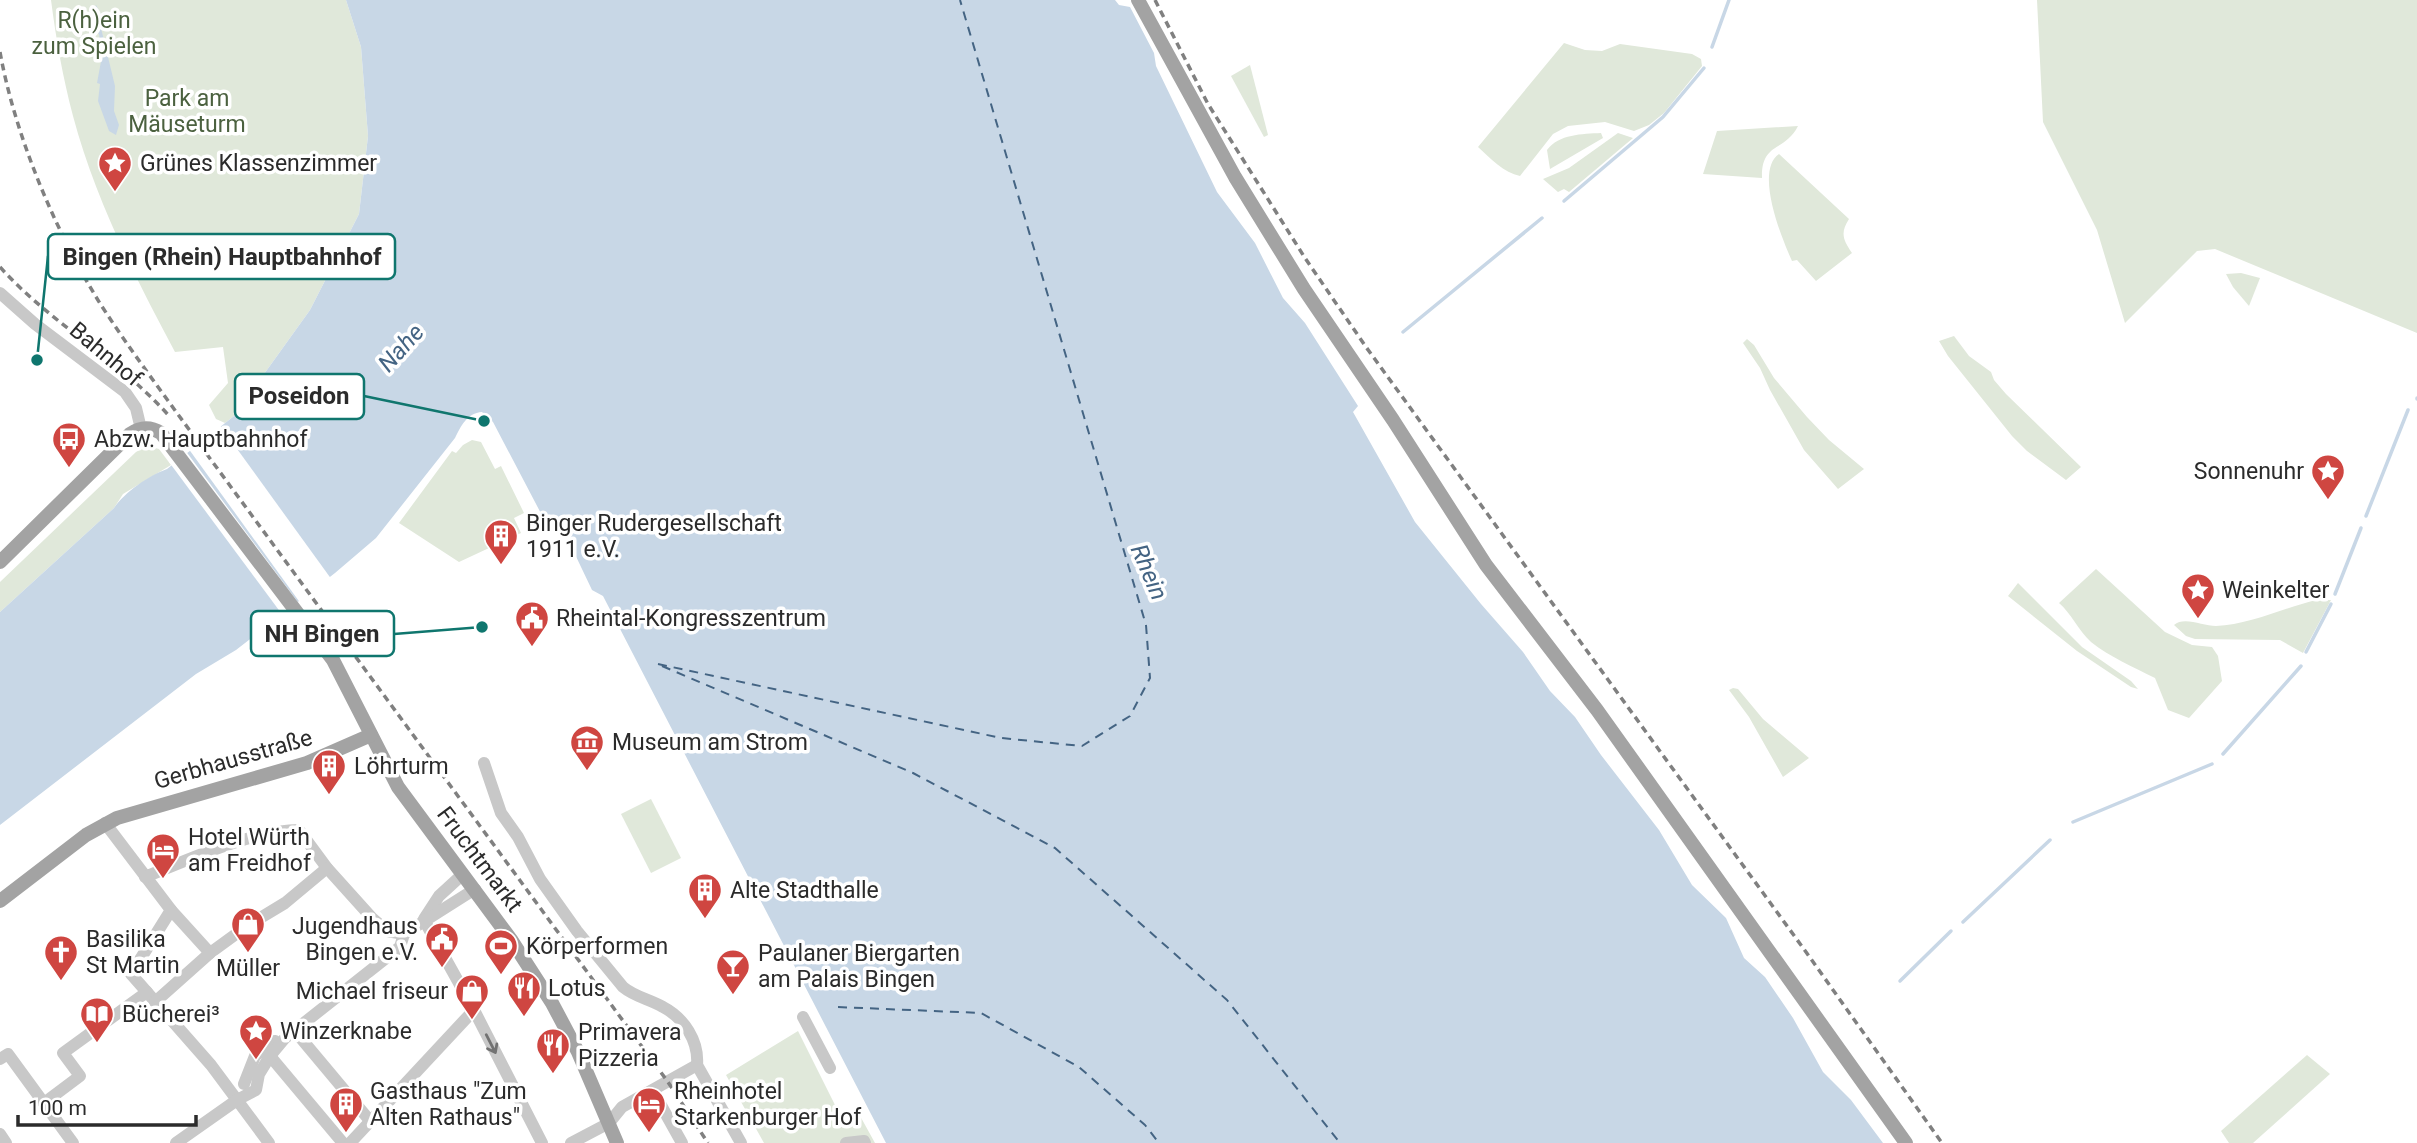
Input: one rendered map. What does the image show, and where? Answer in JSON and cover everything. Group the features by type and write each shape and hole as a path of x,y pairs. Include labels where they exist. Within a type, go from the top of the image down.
{"main road":[{"path":"1138,0 1241,188 1479,556 1597,710 1906,1143"},
{"path":"0,562 130,434 141,429"},
{"name":"Fruchtmarkt","path":"141,429 158,431 174,450 333,660 398,787 524,957 552,1003 578,1052 617,1143"},
{"name":"Gerbhausstraße","path":"0,901 106,823 204,791 307,763 371,735"}],"street":[{"name":"Bahnhof","path":"0,293 35,324 125,392 136,408 141,429"},
{"path":"484,762 501,813 558,906 623,987 632,994 663,1007 681,1021 694,1040 698,1053 697,1065 741,1143"},
{"path":"106,823 131,859 149,875 171,910 210,953"},
{"path":"149,875 211,851 269,834 299,830 327,868 387,931 404,934 411,932 424,920 475,889"},
{"path":"44,1103 80,1076 63,1053 151,997 247,926 285,903 327,868"},
{"path":"424,920 439,896 463,874"},
{"path":"171,910 131,974 215,1070 269,1143"},
{"path":"424,920 474,1010 542,1143"},
{"path":"176,1143 237,1100 256,1090 259,1074 289,1034 400,947 404,934"},
{"path":"350,1143 474,1010"},
{"path":"803,1017 830,1068"},
{"path":"244,1084 255,1056 289,1034"},
{"path":"289,1034 371,1122"},
{"path":"0,1059 8,1054 73,1143"},
{"path":"270,1056 342,1143"},
{"path":"571,1143 609,1124 620,1108 697,1065"},
{"path":"215,1070 244,1084"},
{"path":"235,1072 244,1084"},
{"path":"653,1091 682,1143"},
{"path":"0,1134 6,1143"},
{"path":"846,1143 865,1143"}],"green space":[{"name":"Park am Mäuseturm","path":"51,0 346,0 361,47 368,136 359,214 310,310 234,416 225,423 216,419 209,405 228,383 223,347 175,352 104,207 73,116"},
{"path":"2037,0 2417,0 2417,333 2215,249 2197,251 2125,323 2097,230 2043,122"},
{"path":"1564,43 1585,50 1602,51 1620,44 1692,54 1701,59 1702,66 1664,113 1649,125 1634,131 1605,122 1568,126 1553,134 1520,176 1508,172 1478,147"},
{"path":"1250,65 1268,135 1264,137 1231,76"},
{"path":"1798,126 1787,140 1765,158 1762,178 1703,174 1717,131"},
{"path":"1601,133 1603,138 1550,169 1547,150 1552,145 1571,136"},
{"path":"1618,133 1633,138 1569,192 1564,189 1558,192 1543,179 1569,168"},
{"path":"1779,154 1849,219 1844,228 1844,236 1852,253 1816,281 1797,260 1792,261 1772,206 1769,175 1772,163"},
{"path":"2241,273 2260,278 2249,306 2226,274"},
{"path":"1954,336 1969,356 1991,372 2006,394 2081,467 2066,480 2027,451 2012,436 1939,341"},
{"path":"1747,339 1754,345 1774,378 1807,417 1829,440 1864,469 1838,489 1804,450 1760,368 1743,343"},
{"path":"472,440 481,442 495,469 501,466 524,513 514,518 521,533 459,562 399,523 452,451 456,453"},
{"path":"147,446 159,449 171,465 123,494 114,508 0,612 0,582 136,452"},
{"path":"2096,569 2165,632 2192,645 2212,647 2218,656 2222,681 2189,718 2168,710 2155,678 2091,642 2059,603"},
{"path":"2018,583 2082,647 2131,681 2138,689 2077,651 2008,596"},
{"path":"2316,600 2331,600 2303,653 2280,640 2195,639 2186,636 2174,625 2183,621 2228,625"},
{"path":"1738,689 1763,719 1809,758 1783,777 1749,717 1729,690"},
{"path":"651,799 681,858 651,873 621,814"},
{"path":"798,1031 843,1121 859,1114 875,1143 764,1143 726,1075"},
{"path":"2307,1055 2330,1074 2253,1143 2229,1143 2221,1131"}],"water":[{"path":"346,0 1115,0 1119,5 1130,7 1154,53 1156,66 1217,192 1255,243 1283,298 1305,323 1358,406 1353,412 1415,522 1523,652 1550,691 1575,717 1659,830 1692,885 1726,918 1744,958 1765,977 1793,1018 1823,1072 1851,1100 1883,1143 886,1143 603,596 592,590 561,525 546,523 493,422 482,412 465,421 455,438 376,538 236,650 196,674 0,825 0,612 131,490 167,469 234,416 310,310 359,214 368,136 361,47"},
{"path":"96,5 104,20 101,28 115,86 114,111 119,125 116,135 109,131 98,101 100,84 97,83 102,56 99,34 86,24"}],"pier":[{"path":"219,424 332,580 301,604 188,448"},
{"path":"185,450 300,605 284,617 169,462"}],"waterway":[{"path":"1712,47 1729,0"},
{"path":"1564,201 1663,117 1704,68"},
{"path":"1403,332 1542,218"},
{"path":"2366,516 2408,410"},
{"path":"2335,594 2361,528"},
{"path":"2306,652 2331,604"},
{"path":"2223,754 2301,666"},
{"path":"2073,822 2212,764"},
{"path":"1963,922 2050,840"},
{"path":"1900,981 1951,931"}],"ferry route":[{"path":"658,664 1001,738 1082,746 1130,716 1150,678 1146,625 960,0"},
{"path":"662,666 913,773 1055,848 1227,1000 1340,1143"},
{"path":"838,1007 981,1013 1079,1067 1145,1125 1159,1143"}],"railway":[{"path":"1155,0 1208,104 1305,258 1366,347 1942,1143"},
{"path":"0,52 16,117 39,183 68,247 101,305 206,453 668,1082 708,1143"},
{"path":"0,267 41,306 130,378 170,417"}],"place":[{"name":"Grünes Klassenzimmer","path":"115,193"},
{"name":"Bingen (Rhein) Hauptbahnhof","path":"37,360"},
{"name":"Poseidon","path":"484,421"},
{"name":"Abzw. Hauptbahnhof","path":"69,469"},
{"name":"Sonnenuhr","path":"2328,501"},
{"name":"Binger Rudergesellschaft 1911 e.V.","path":"501,566"},
{"name":"Weinkelter","path":"2198,620"},
{"name":"NH Bingen","path":"482,627"},
{"name":"Rheintal-Kongresszentrum","path":"532,648"},
{"name":"Museum am Strom","path":"587,772"},
{"name":"Löhrturm","path":"329,796"},
{"name":"Hotel Würth am Freidhof","path":"163,880"},
{"name":"Alte Stadthalle","path":"705,920"},
{"name":"Müller","path":"248,954"},
{"name":"Jugendhaus Bingen e.V.","path":"442,969"},
{"name":"Körperformen","path":"501,976"},
{"name":"Basilika St Martin","path":"61,982"},
{"name":"Paulaner Biergarten am Palais Bingen","path":"733,996"},
{"name":"Lotus","path":"524,1018"},
{"name":"Michael friseur","path":"472,1021"},
{"name":"Bücherei³","path":"97,1044"},
{"name":"Winzerknabe","path":"256,1061"},
{"name":"Primavera Pizzeria","path":"553,1075"},
{"name":"Gasthaus \"Zum Alten Rathaus\"","path":"346,1134"},
{"name":"Rheinhotel Starkenburger Hof","path":"649,1134"}],"park label":[{"name":"R(h)ein zum Spielen","path":"94,33"}],"water label":[{"name":"Nahe","path":"401,348"},
{"name":"Rhein","path":"1149,572"}]}
